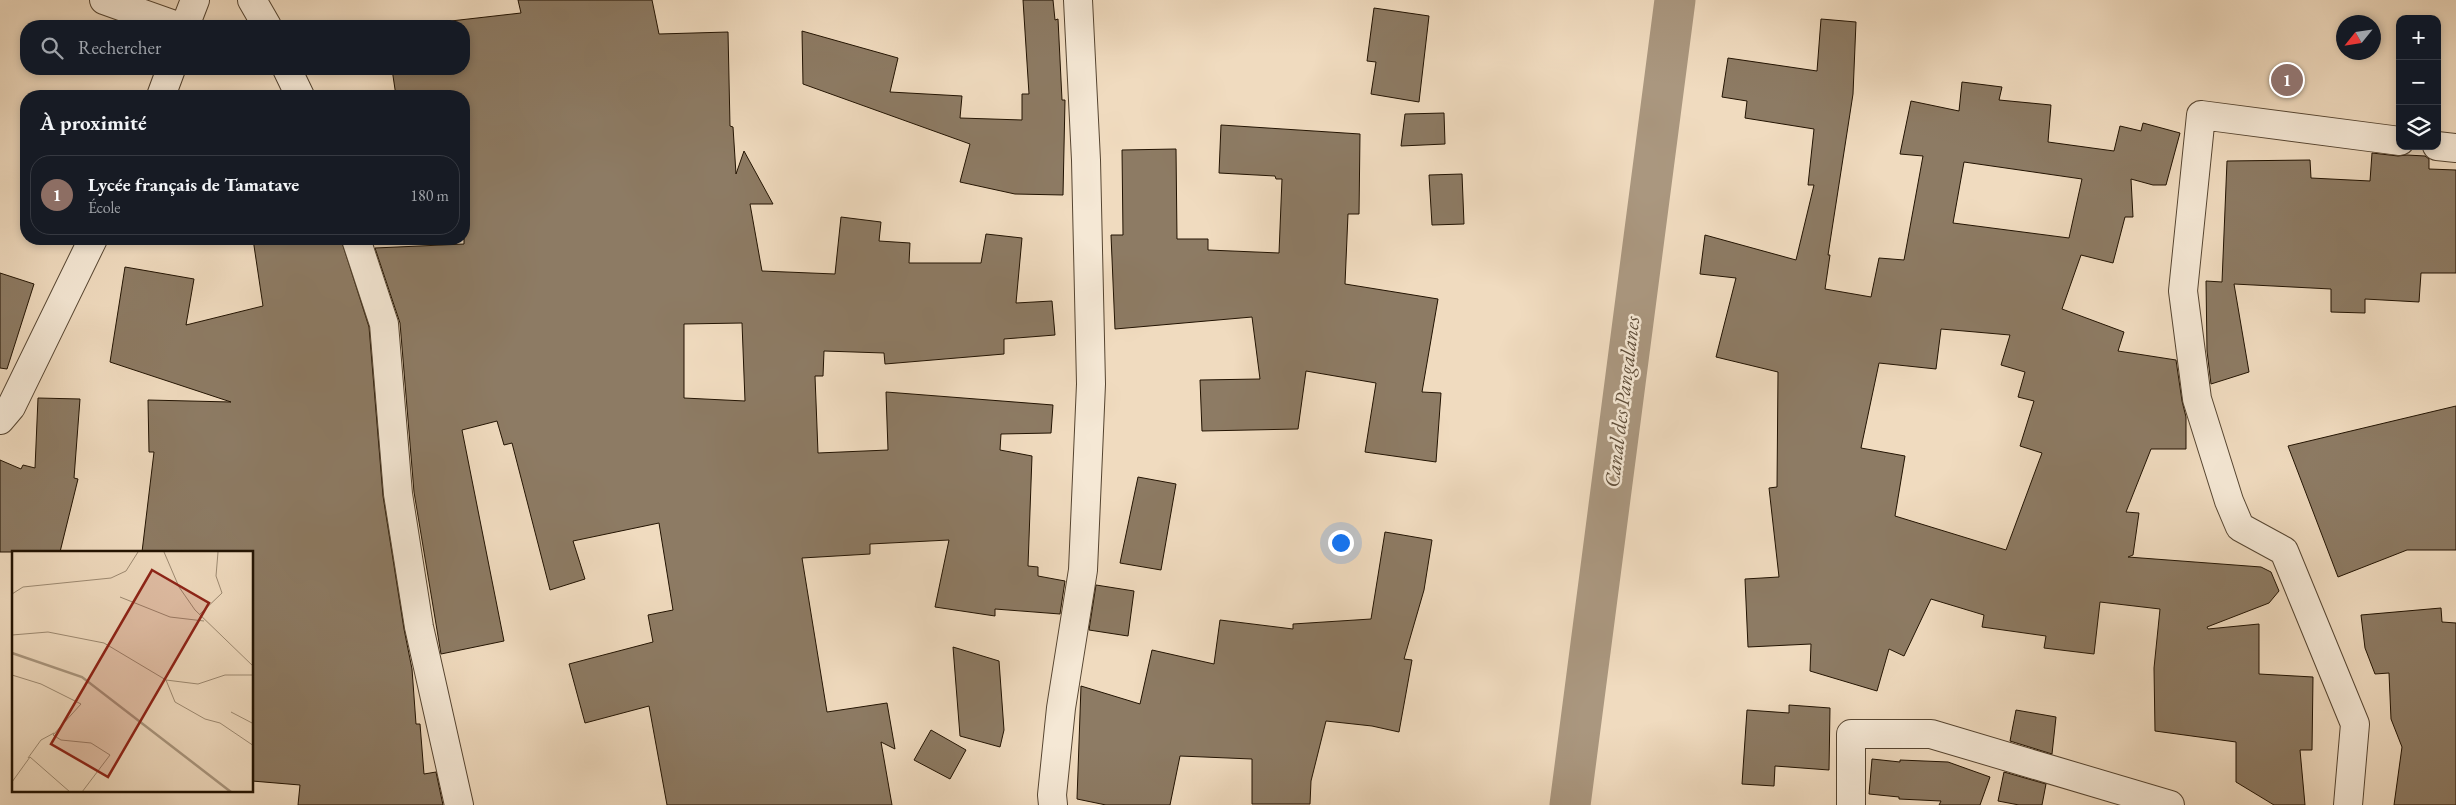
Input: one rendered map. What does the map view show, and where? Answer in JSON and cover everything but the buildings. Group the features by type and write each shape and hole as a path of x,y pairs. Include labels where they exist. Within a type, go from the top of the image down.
{"street":[{"path":"104,0 159,20"},
{"path":"187,20 195,0"},
{"path":"252,0 264,20"},
{"path":"1053,805 1052,795 1061,708 1083,570 1091,384 1086,160 1078,0"},
{"path":"163,90 169,75"},
{"path":"290,75 297,90"},
{"path":"2348,805 2354,724 2284,551 2240,527 2229,501 2196,399 2183,292 2201,115 2396,140"},
{"path":"2441,146 2456,148"},
{"path":"0,420 11,407 91,245"},
{"path":"358,245 384,324 398,494 419,627 459,805"},
{"path":"1851,805 1851,734 1931,734 2170,805"}],"waterway":[{"name":"Canal des Pangalanes","path":"1570,805 1675,0"}],"place":[{"name":"Lycée français de Tamatave","path":"2287,80"}]}
